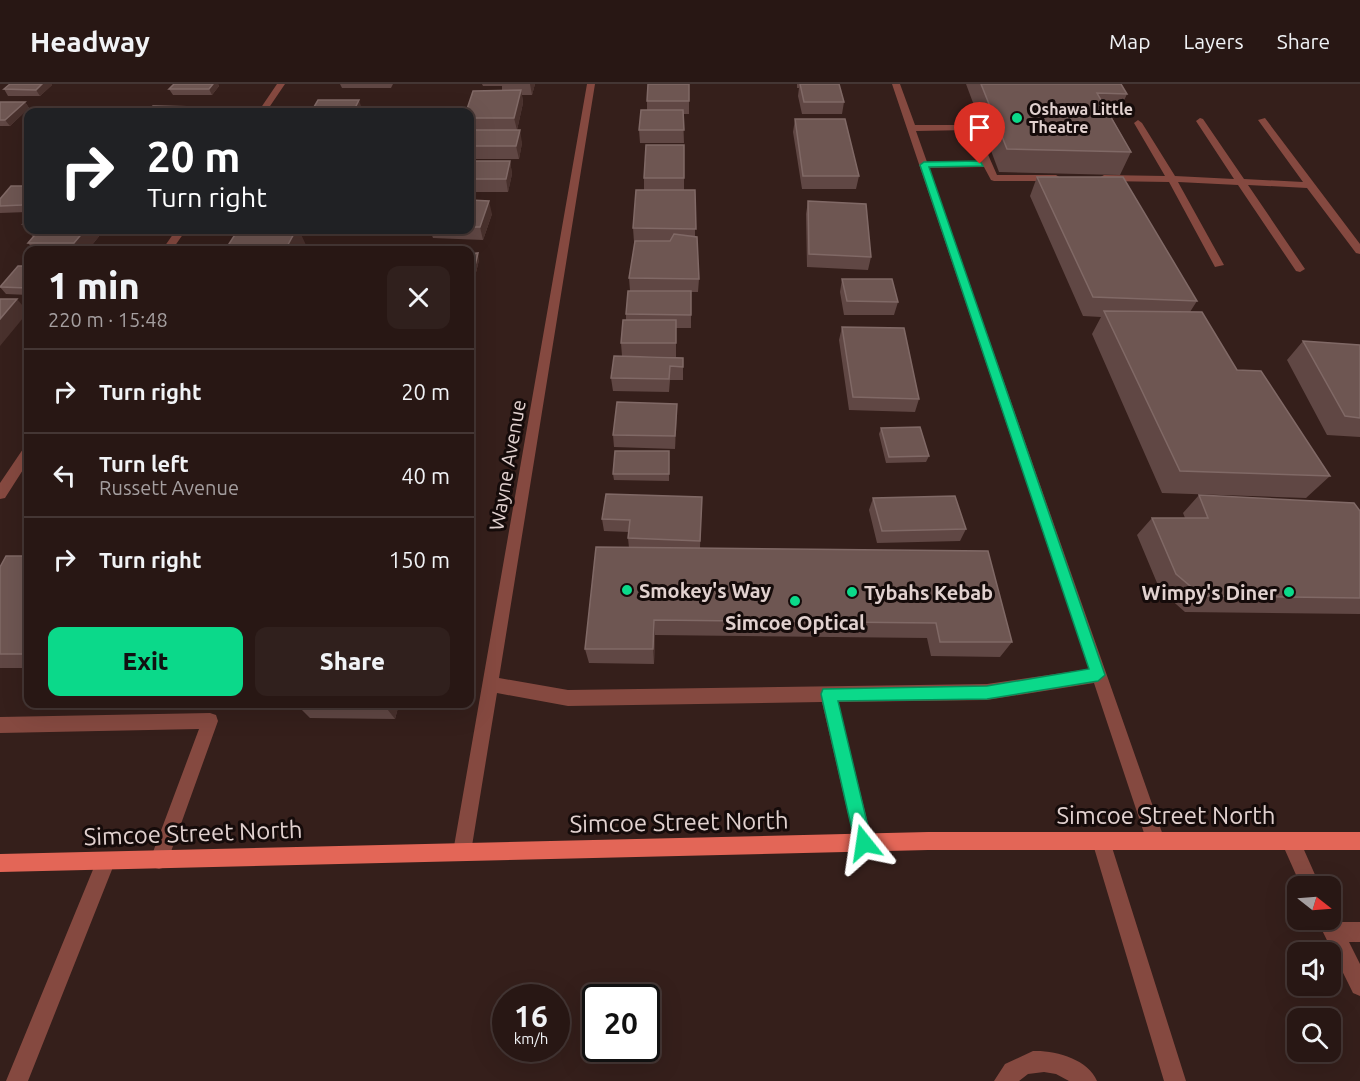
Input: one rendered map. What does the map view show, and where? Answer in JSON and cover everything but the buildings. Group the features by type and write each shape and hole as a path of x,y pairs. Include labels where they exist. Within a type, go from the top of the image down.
{"main road":[{"name":"Simcoe Street North","path":"0,863 864,843 1360,841"}],"street":[{"path":"265,108 281,84"},
{"name":"Wayne Avenue","path":"462,852 591,84"},
{"path":"896,84 1156,841"},
{"path":"1262,120 1360,251"},
{"path":"1200,121 1300,269"},
{"path":"1138,123 1172,178 1219,265"},
{"path":"911,128 972,127 994,178 1065,178"},
{"path":"924,165 987,164"},
{"path":"1089,178 1172,178 1310,185"},
{"path":"0,494 24,458"},
{"path":"490,684 567,698 987,692 1098,675"},
{"path":"828,694 864,843"},
{"path":"0,725 210,722 159,860"},
{"path":"1290,840 1306,876"},
{"path":"1101,841 1175,1081"},
{"path":"17,1081 106,862"},
{"path":"1341,928 1360,932"},
{"path":"1332,930 1360,986"},
{"path":"1005,1081 1012,1070 1022,1064 1044,1061 1068,1066 1086,1081"}],"place":[{"name":"Oshawa Little Theatre","path":"1017,118"},
{"name":"Smokey's Way","path":"627,590"},
{"name":"Tybahs Kebab","path":"852,592"},
{"name":"Wimpy's Diner","path":"1289,592"},
{"name":"Simcoe Optical","path":"795,601"}],"route":[{"path":"864,843 844,769 828,694 987,692 1098,675 924,165 980,164"}]}
